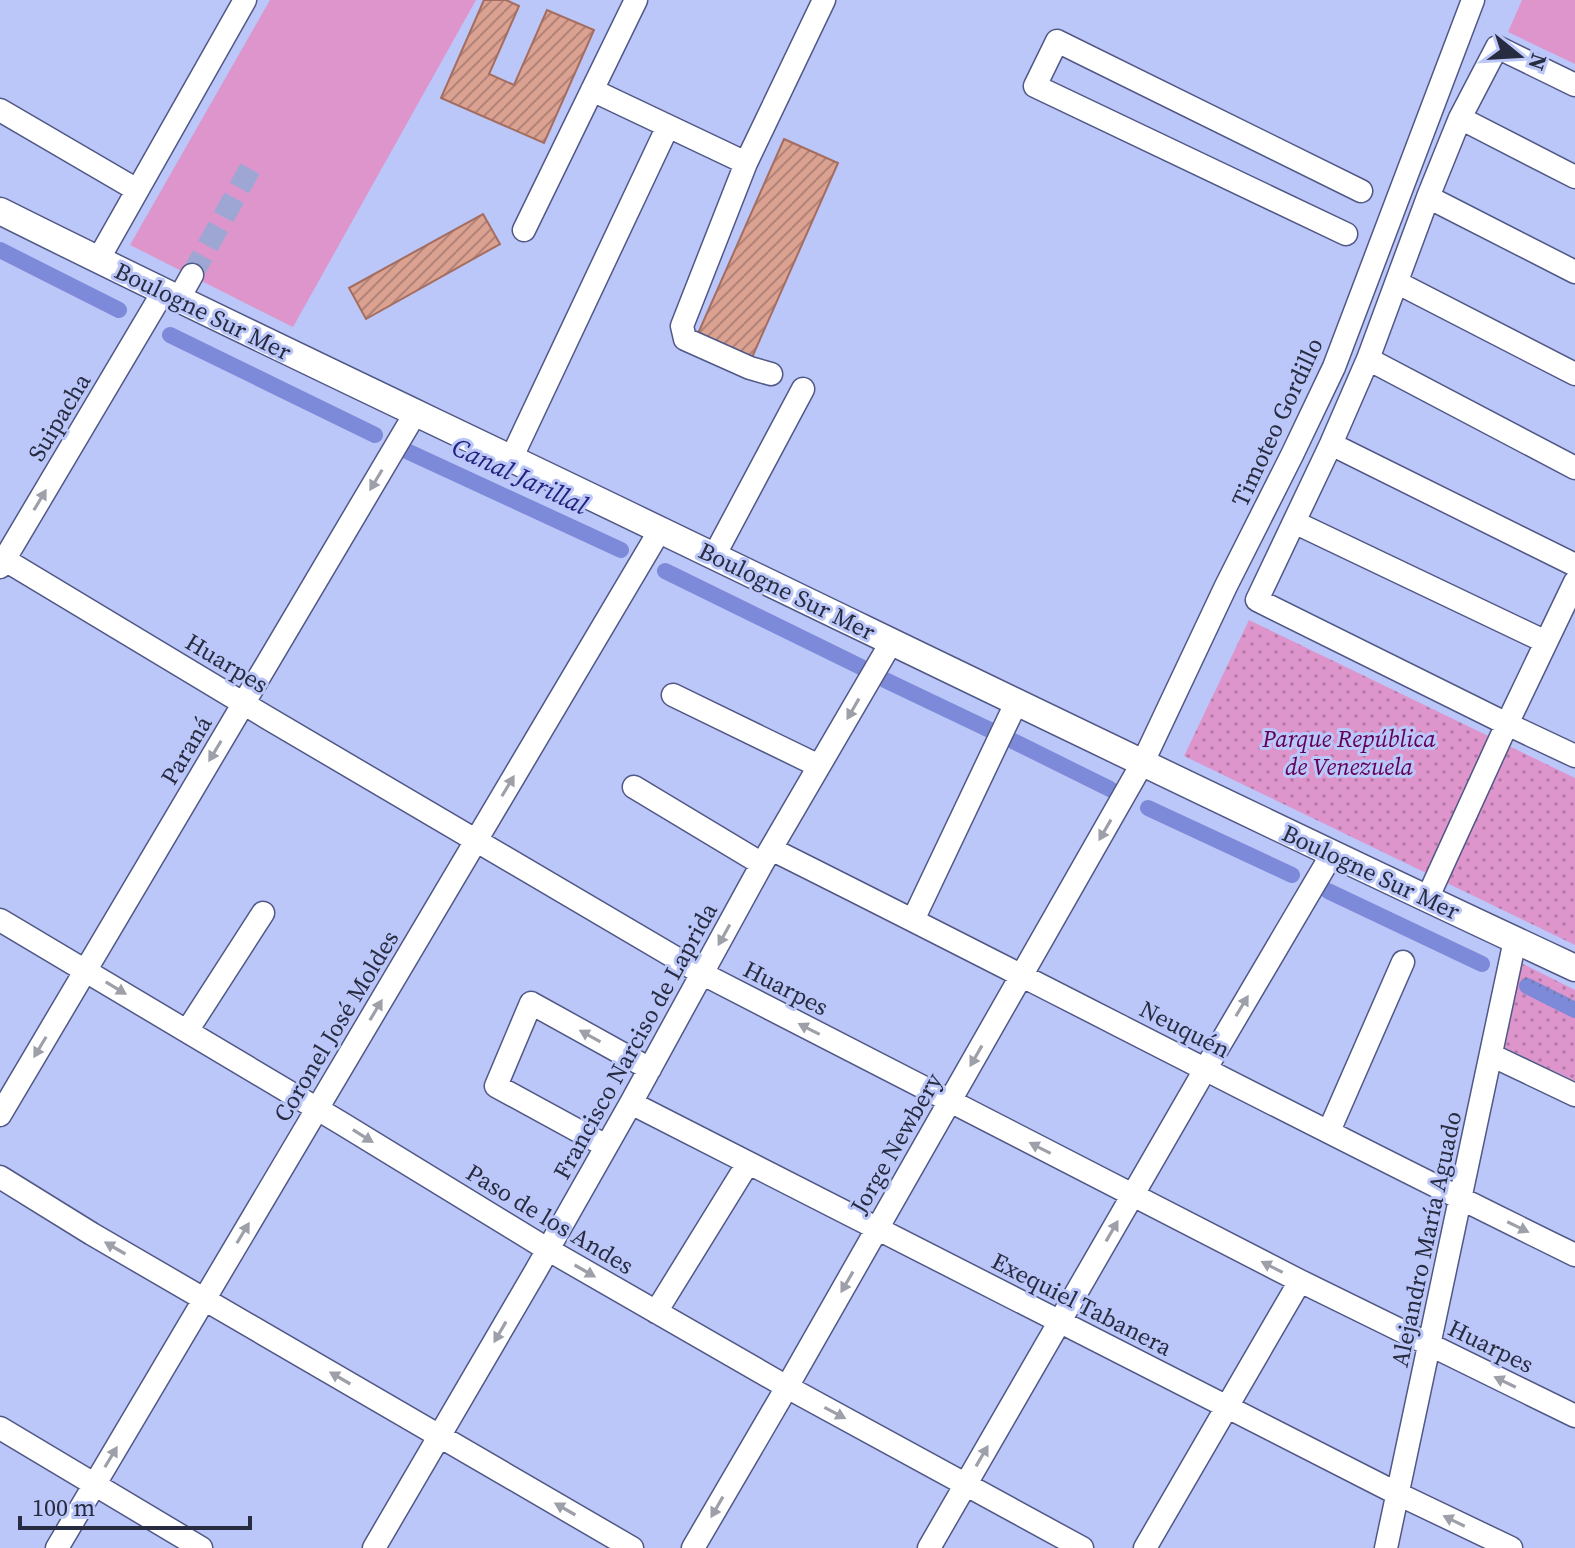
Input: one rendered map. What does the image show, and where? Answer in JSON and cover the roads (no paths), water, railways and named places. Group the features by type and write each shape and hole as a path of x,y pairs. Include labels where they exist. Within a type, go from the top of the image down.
{"main road":[{"name":"Boulogne Sur Mer","path":"0,211 171,296 1575,968"}],"street":[{"path":"98,260 245,0"},
{"path":"524,230 636,0"},
{"path":"771,374 685,339 682,326 746,163 824,0"},
{"name":"Timoteo Gordillo","path":"1437,95 1460,0"},
{"name":"Timoteo Gordillo","path":"1143,762 1334,367 1473,0"},
{"path":"1346,234 1035,86 1057,41 1361,191"},
{"path":"1575,85 1497,47 1460,118 1368,359 1257,600 1575,756"},
{"path":"592,90 746,163"},
{"path":"0,110 137,190"},
{"path":"1460,118 1575,177"},
{"path":"511,459 668,126"},
{"path":"1428,197 1575,272"},
{"name":"Suipacha","path":"2,561 171,296 192,275"},
{"path":"1398,283 1575,374"},
{"path":"1368,359 1575,468"},
{"path":"714,556 803,389"},
{"name":"Paraná","path":"0,1115 416,412"},
{"path":"1331,444 1575,565"},
{"path":"1294,522 1546,642"},
{"name":"Coronel José Moldes","path":"57,1548 660,530"},
{"name":"Huarpes","path":"2,561 703,974 1300,1281 1575,1416"},
{"path":"1427,899 1575,582"},
{"name":"Francisco Narciso de Laprida","path":"374,1548 631,1103 767,857 892,641"},
{"path":"673,695 819,766"},
{"path":"913,920 1017,701"},
{"name":"Jorge Newbery","path":"693,1548 1143,762"},
{"name":"Neuquén","path":"634,787 767,857 913,920 1575,1255"},
{"path":"929,1548 1332,854"},
{"path":"187,1031 263,913"},
{"name":"Paso de los Andes","path":"0,920 547,1249 787,1387 1082,1548"},
{"name":"Alejandro María Aguado","path":"1386,1548 1515,940"},
{"path":"1329,1131 1403,962"},
{"path":"606,1146 496,1086 531,1003 650,1069"},
{"path":"1491,1055 1575,1095"},
{"name":"Exequiel Tabanera","path":"631,1103 1398,1494 1511,1548"},
{"path":"656,1312 748,1163"},
{"path":"0,1177 92,1234 632,1548"},
{"path":"1145,1548 1300,1281"},
{"path":"0,1428 201,1548"}],"waterway":[{"name":"Canal Jarillal","path":"0,250 119,310"},
{"name":"Canal Jarillal","path":"170,335 375,435"},
{"name":"Canal Jarillal","path":"398,447 621,550"},
{"name":"Canal Jarillal","path":"665,571 861,667"},
{"name":"Canal Jarillal","path":"885,680 992,731"},
{"name":"Canal Jarillal","path":"1013,741 1110,789"},
{"name":"Canal Jarillal","path":"1148,808 1292,875"},
{"name":"Canal Jarillal","path":"1328,891 1482,964"},
{"name":"Canal Jarillal","path":"1527,986 1575,1010"}],"tunnel":[{"path":"192,275 252,165"}],"park label":[{"name":"Parque República de Venezuela","path":"1349,752"}]}
